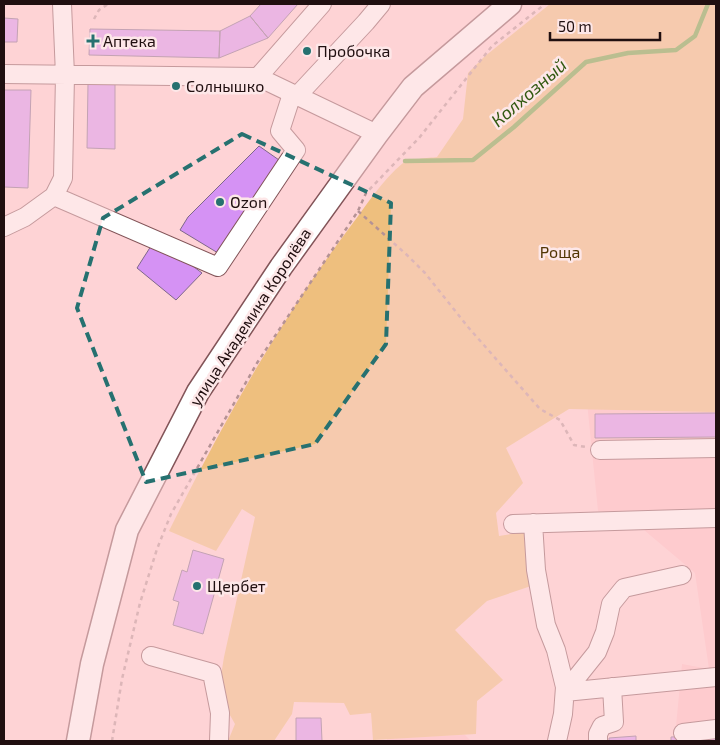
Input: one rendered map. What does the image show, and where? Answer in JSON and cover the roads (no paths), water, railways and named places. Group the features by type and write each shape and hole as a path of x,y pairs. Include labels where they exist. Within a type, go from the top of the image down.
{"main road":[{"path":"482,26 498,4"},
{"name":"улица Академика Королёва","path":"78,741 92,664 127,530 198,392 281,266 413,87 510,4"}],"street":[{"path":"4,227 25,217 54,196 63,178 65,75 62,4"},
{"path":"258,77 322,4"},
{"path":"54,196 218,267 296,150 280,132 294,95 366,22 381,4"},
{"path":"4,74 258,77 377,134"},
{"path":"600,450 716,448"},
{"path":"513,524 716,518"},
{"path":"533,523 536,570 546,625 556,650 565,692 563,714 557,741"},
{"path":"565,692 597,652 605,632 611,604 624,588 682,575"},
{"path":"151,656 212,673 220,713 219,741"},
{"path":"565,692 716,677"},
{"path":"598,741 598,734 602,726 614,722 612,687"},
{"path":"683,733 716,729"}],"waterway":[{"name":"Колхозный","path":"405,161 473,160 514,127 586,62 628,53 676,50 695,36 708,4"}],"place":[{"name":"Аптека","path":"93,41"},
{"name":"Пробочка","path":"307,51"},
{"name":"Солнышко","path":"176,86"},
{"name":"Ozon","path":"220,202"},
{"name":"Щербет","path":"197,586"}],"park label":[{"name":"Роща","path":"560,252"}]}
